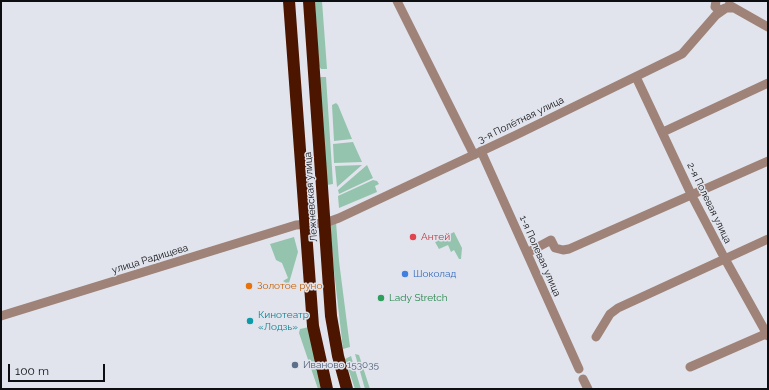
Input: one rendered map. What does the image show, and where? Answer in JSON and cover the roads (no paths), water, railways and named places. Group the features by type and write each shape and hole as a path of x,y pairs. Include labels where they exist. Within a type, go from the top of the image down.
{"highway":[{"name":"Лежневская улица","path":"290,1 313,326 327,389"},
{"name":"Лежневская улица","path":"309,1 331,316 338,356 347,389"}],"street":[{"name":"1-я Полевая улица","path":"397,1 478,153 527,253 579,369"},
{"name":"3-я Полётная улица","path":"325,223 478,153 682,54 714,17 721,4"},
{"path":"721,4 768,27"},
{"name":"2-я Полевая улица","path":"636,77 692,196 724,259 768,334"},
{"path":"663,132 768,83"},
{"path":"527,253 552,240 555,248 563,250 569,249 692,196 768,161"},
{"name":"улица Радищева","path":"1,316 290,227 305,224 325,223"},
{"path":"596,337 610,314 618,308 768,239"},
{"path":"690,367 768,334"},
{"path":"583,379 588,389"}],"place":[{"name":"Антей","path":"413,237"},
{"name":"Шоколад","path":"405,274"},
{"name":"Золотое руно","path":"249,286"},
{"name":"Lady Stretch","path":"381,298"},
{"name":"Кинотеатр «Лодзь»","path":"250,321"},
{"name":"Иваново 153035","path":"295,365"}]}
